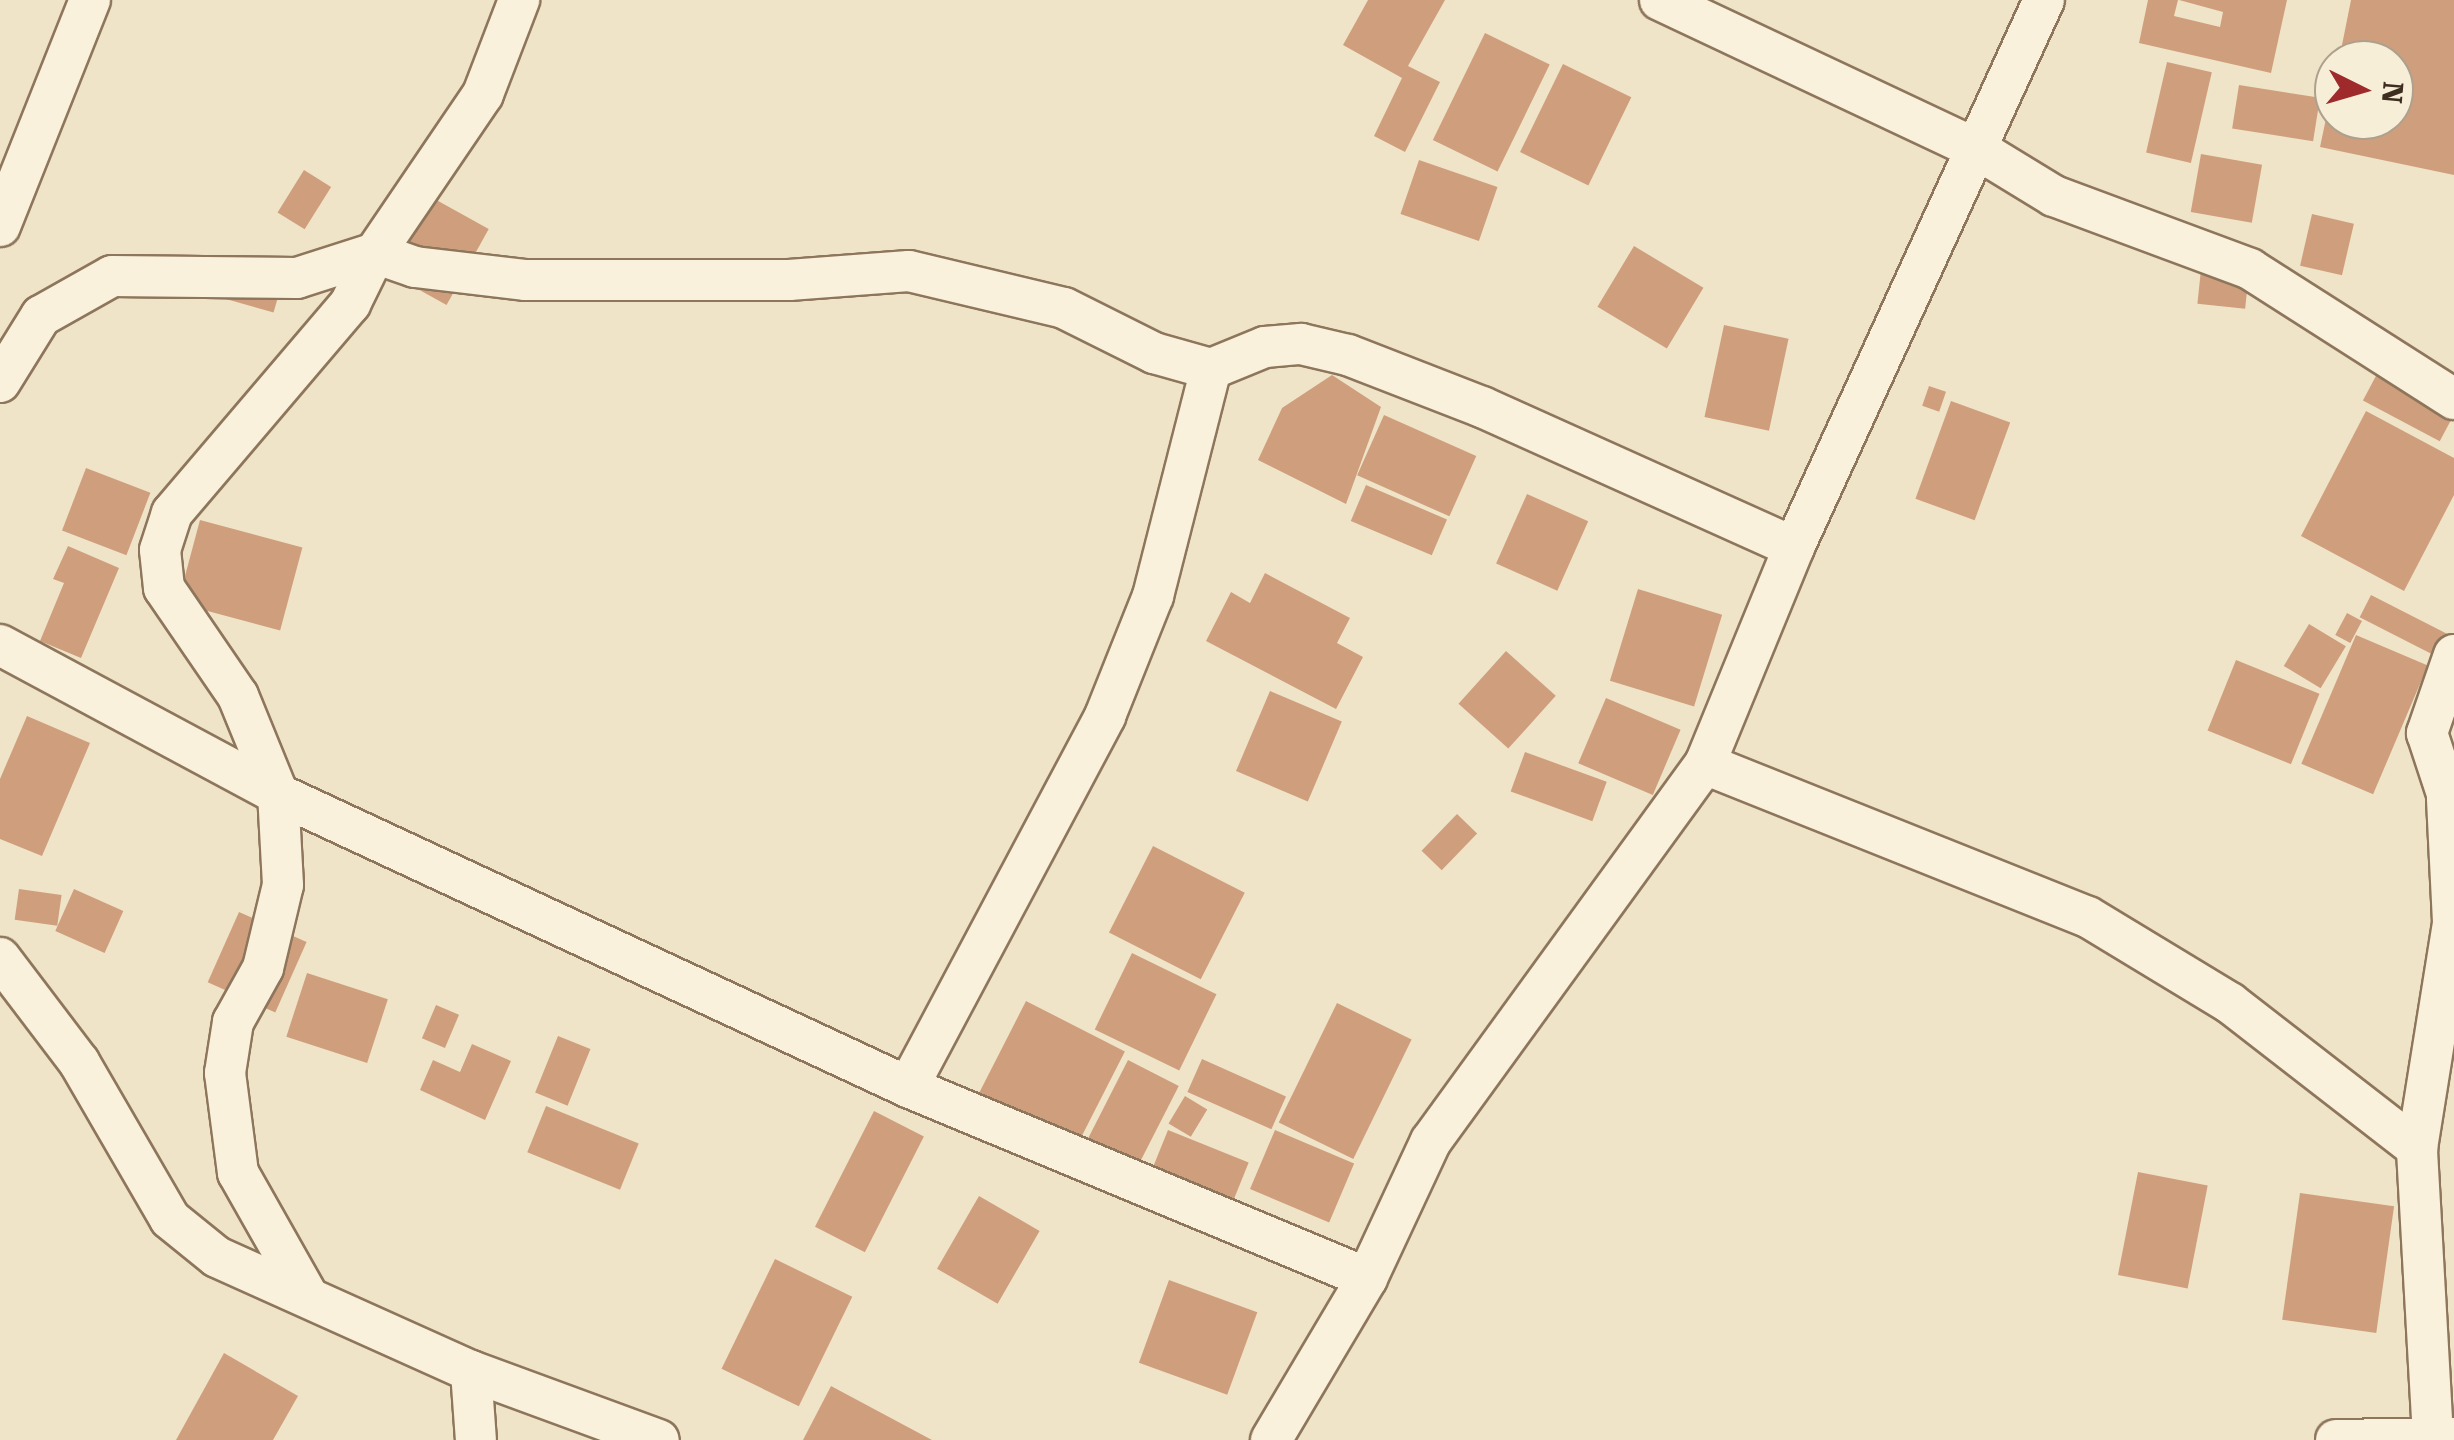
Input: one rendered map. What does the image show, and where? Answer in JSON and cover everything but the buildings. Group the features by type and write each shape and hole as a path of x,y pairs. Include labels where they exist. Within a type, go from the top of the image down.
{"street":[{"path":"0,226 90,0"},
{"path":"306,1293 238,1173 225,1073 234,1022 263,968 283,885 278,794 238,696 164,588 160,550 172,513 350,304 375,253 483,94 520,0"},
{"path":"1660,0 1977,149 2054,196 2250,269 2454,399"},
{"path":"1271,1440 1366,1278 1431,1141 1704,764 1794,546 2044,0"},
{"path":"0,382 41,316 112,276 297,278 375,253 415,267 526,280 790,280 909,271 1064,308 1154,352 1211,369 1265,346 1302,344 1348,355 1482,407 1794,546"},
{"path":"908,1086 1105,716 1153,596 1211,369"},
{"path":"0,644 278,794 908,1086 1366,1278"},
{"path":"2336,1440 2443,1438 2418,1148 2453,922 2451,806 2427,733 2454,656"},
{"path":"1704,764 2088,918 2230,1003 2418,1148"},
{"path":"0,958 79,1062 170,1219 241,1270 306,1293 471,1372 659,1440"},
{"path":"471,1372 476,1440"}]}
